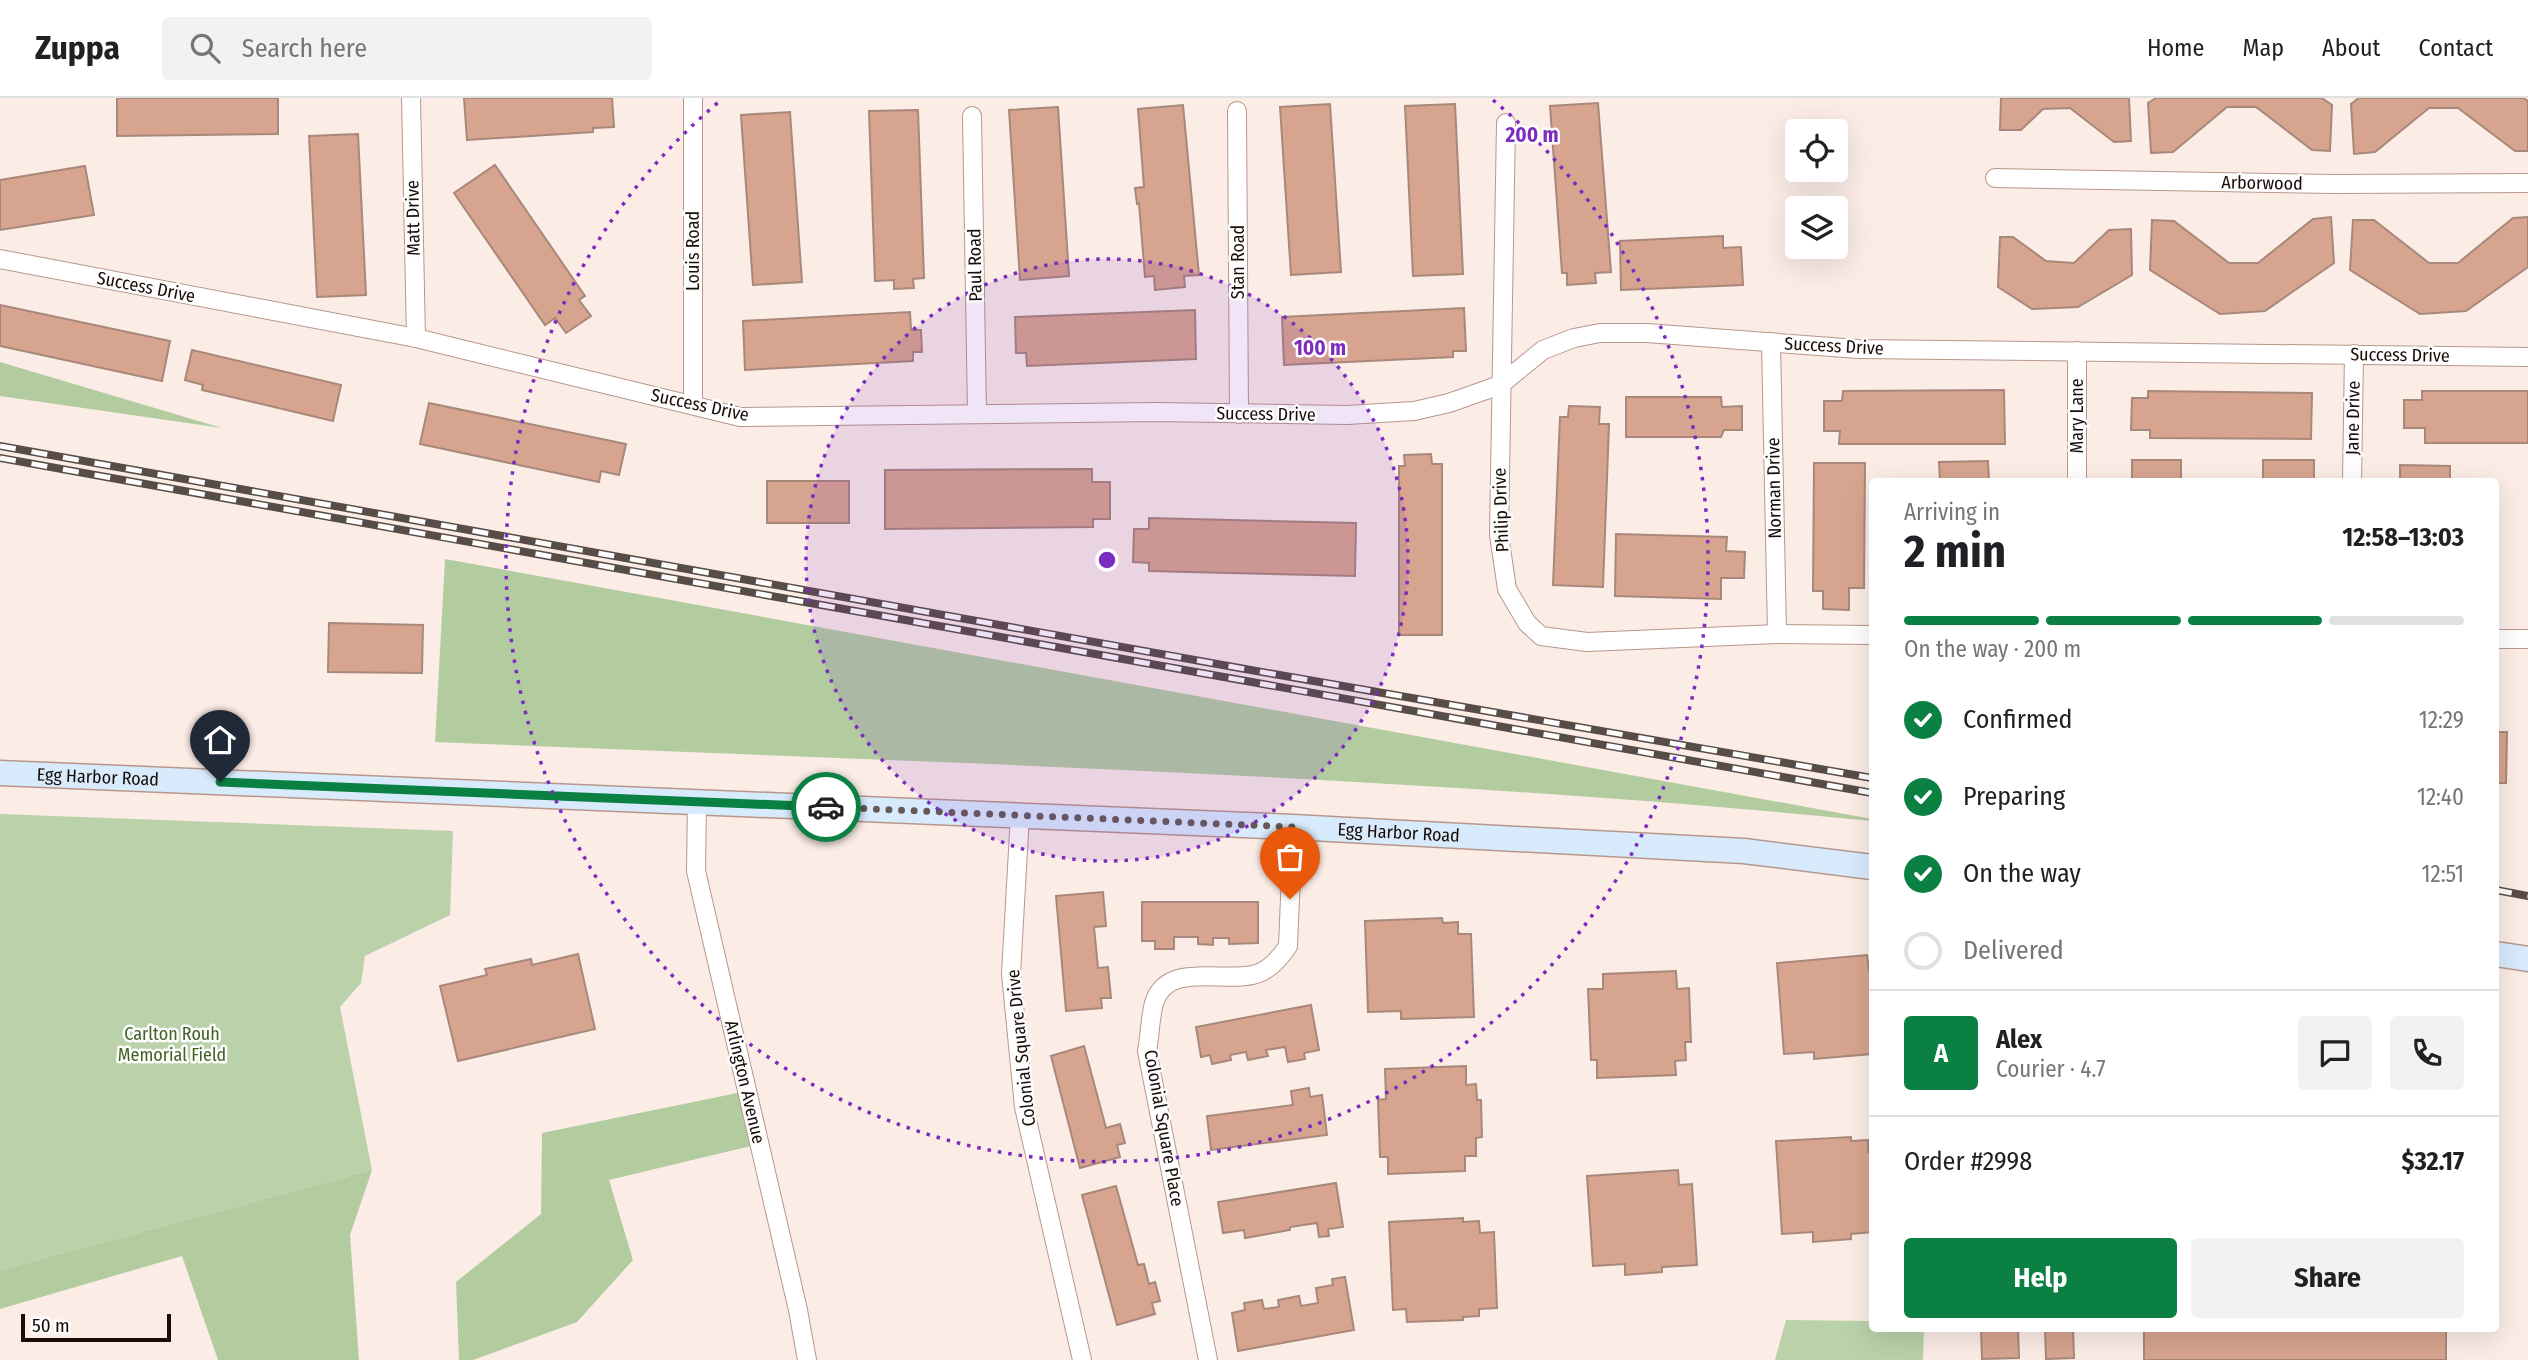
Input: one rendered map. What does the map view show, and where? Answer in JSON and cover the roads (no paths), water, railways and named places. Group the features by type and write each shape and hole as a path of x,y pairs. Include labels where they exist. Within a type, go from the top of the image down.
{"street":[{"name":"Matt Drive","path":"411,98 416,338"},
{"name":"Louis Road","path":"693,98 693,404"},
{"name":"Stan Road","path":"1237,111 1239,414"},
{"name":"Paul Road","path":"972,116 977,414"},
{"name":"Philip Drive","path":"1506,123 1499,535 1507,589 1527,623 1541,636 1587,642 1777,634 1869,635"},
{"name":"Arborwood","path":"1995,178 2334,184 2528,183"},
{"name":"Success Drive","path":"0,259 416,338 740,417 1156,412 1347,415 1414,411 1500,386 1543,350 1574,338 1600,332 1858,349 2528,357"},
{"name":"Norman Drive","path":"1771,342 1777,634"},
{"name":"Mary Lane","path":"2077,351 2077,478"},
{"name":"Jane Drive","path":"2352,478 2354,354"},
{"path":"2499,639 2528,639"},
{"name":"Egg Harbor Road","path":"0,773 1293,827 1744,851 1869,867"},
{"name":"Arlington Avenue","path":"697,802 696,871 798,1310 807,1360"},
{"name":"Colonial Square Drive","path":"1020,815 1011,974 1024,1107 1082,1360"},
{"name":"Colonial Square Place","path":"1208,1360 1147,1051 1154,1001 1163,987 1180,977 1255,974 1279,961 1288,946 1293,827"},
{"path":"2499,954 2528,959"}],"railway":[{"path":"0,446 1245,669 1869,777"},
{"path":"0,458 1869,792"},
{"path":"2499,891 2528,896"}],"park label":[{"name":"Carlton Rouh Memorial Field","path":"172,1044"}]}
